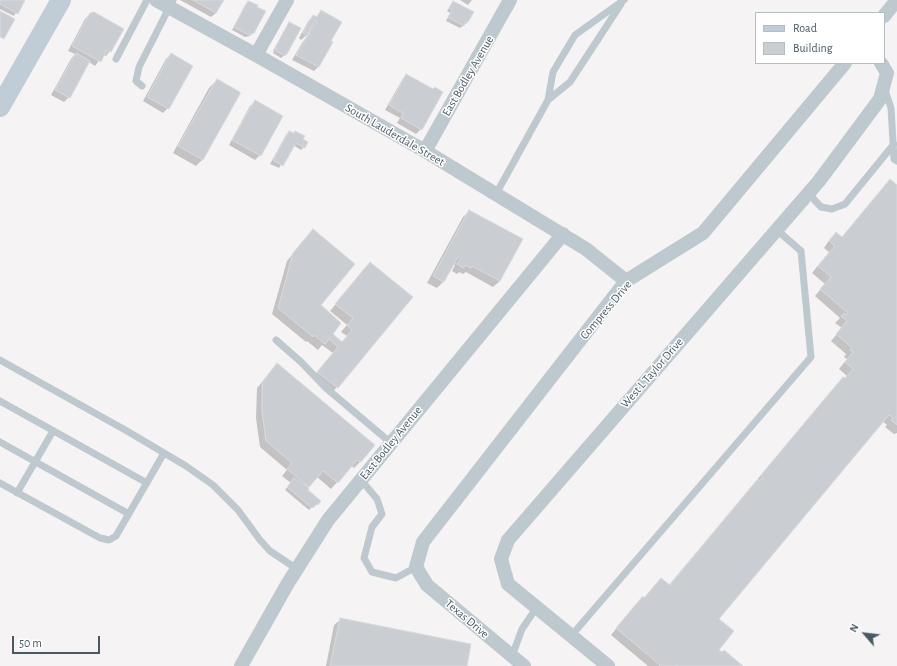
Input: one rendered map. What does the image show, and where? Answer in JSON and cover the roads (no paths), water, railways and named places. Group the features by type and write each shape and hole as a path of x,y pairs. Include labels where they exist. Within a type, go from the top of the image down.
{"main road":[{"path":"0,107 60,0"}],"street":[{"name":"South Lauderdale Street","path":"156,0 171,3 256,55 425,151 586,249 626,282"},
{"path":"256,55 287,0"},
{"name":"East Bodley Avenue","path":"425,151 510,0"},
{"path":"885,15 897,0"},
{"name":"Compress Drive","path":"416,567 422,542 626,282 703,233 843,64"},
{"name":"West L Taylor Drive","path":"608,666 508,584 501,559 508,540 777,230 858,130 880,99 887,73 882,64"},
{"name":"East Bodley Avenue","path":"241,666 297,569 328,520 562,234"},
{"name":"Texas Drive","path":"416,567 427,585 524,666"}],"lane":[{"path":"116,59 147,0"},
{"path":"496,194 548,100 553,72 575,35 624,0"},
{"path":"548,100 570,82 624,0"},
{"path":"142,86 136,81 139,67 171,3"},
{"path":"883,85 891,108 894,159 897,161"},
{"path":"808,193 821,207 832,209 846,204 894,144"},
{"path":"572,636 811,357 801,250 777,230"},
{"path":"276,340 301,362 326,388 391,443"},
{"path":"0,360 186,466 213,485 238,510 270,551 297,569"},
{"path":"0,401 147,483"},
{"path":"17,493 53,431"},
{"path":"0,442 129,514"},
{"path":"0,483 100,538 109,540 116,536 164,454"},
{"path":"361,480 377,499 382,514 372,527 364,558 372,572 396,578 416,567"},
{"path":"512,656 522,629 537,607"}]}
